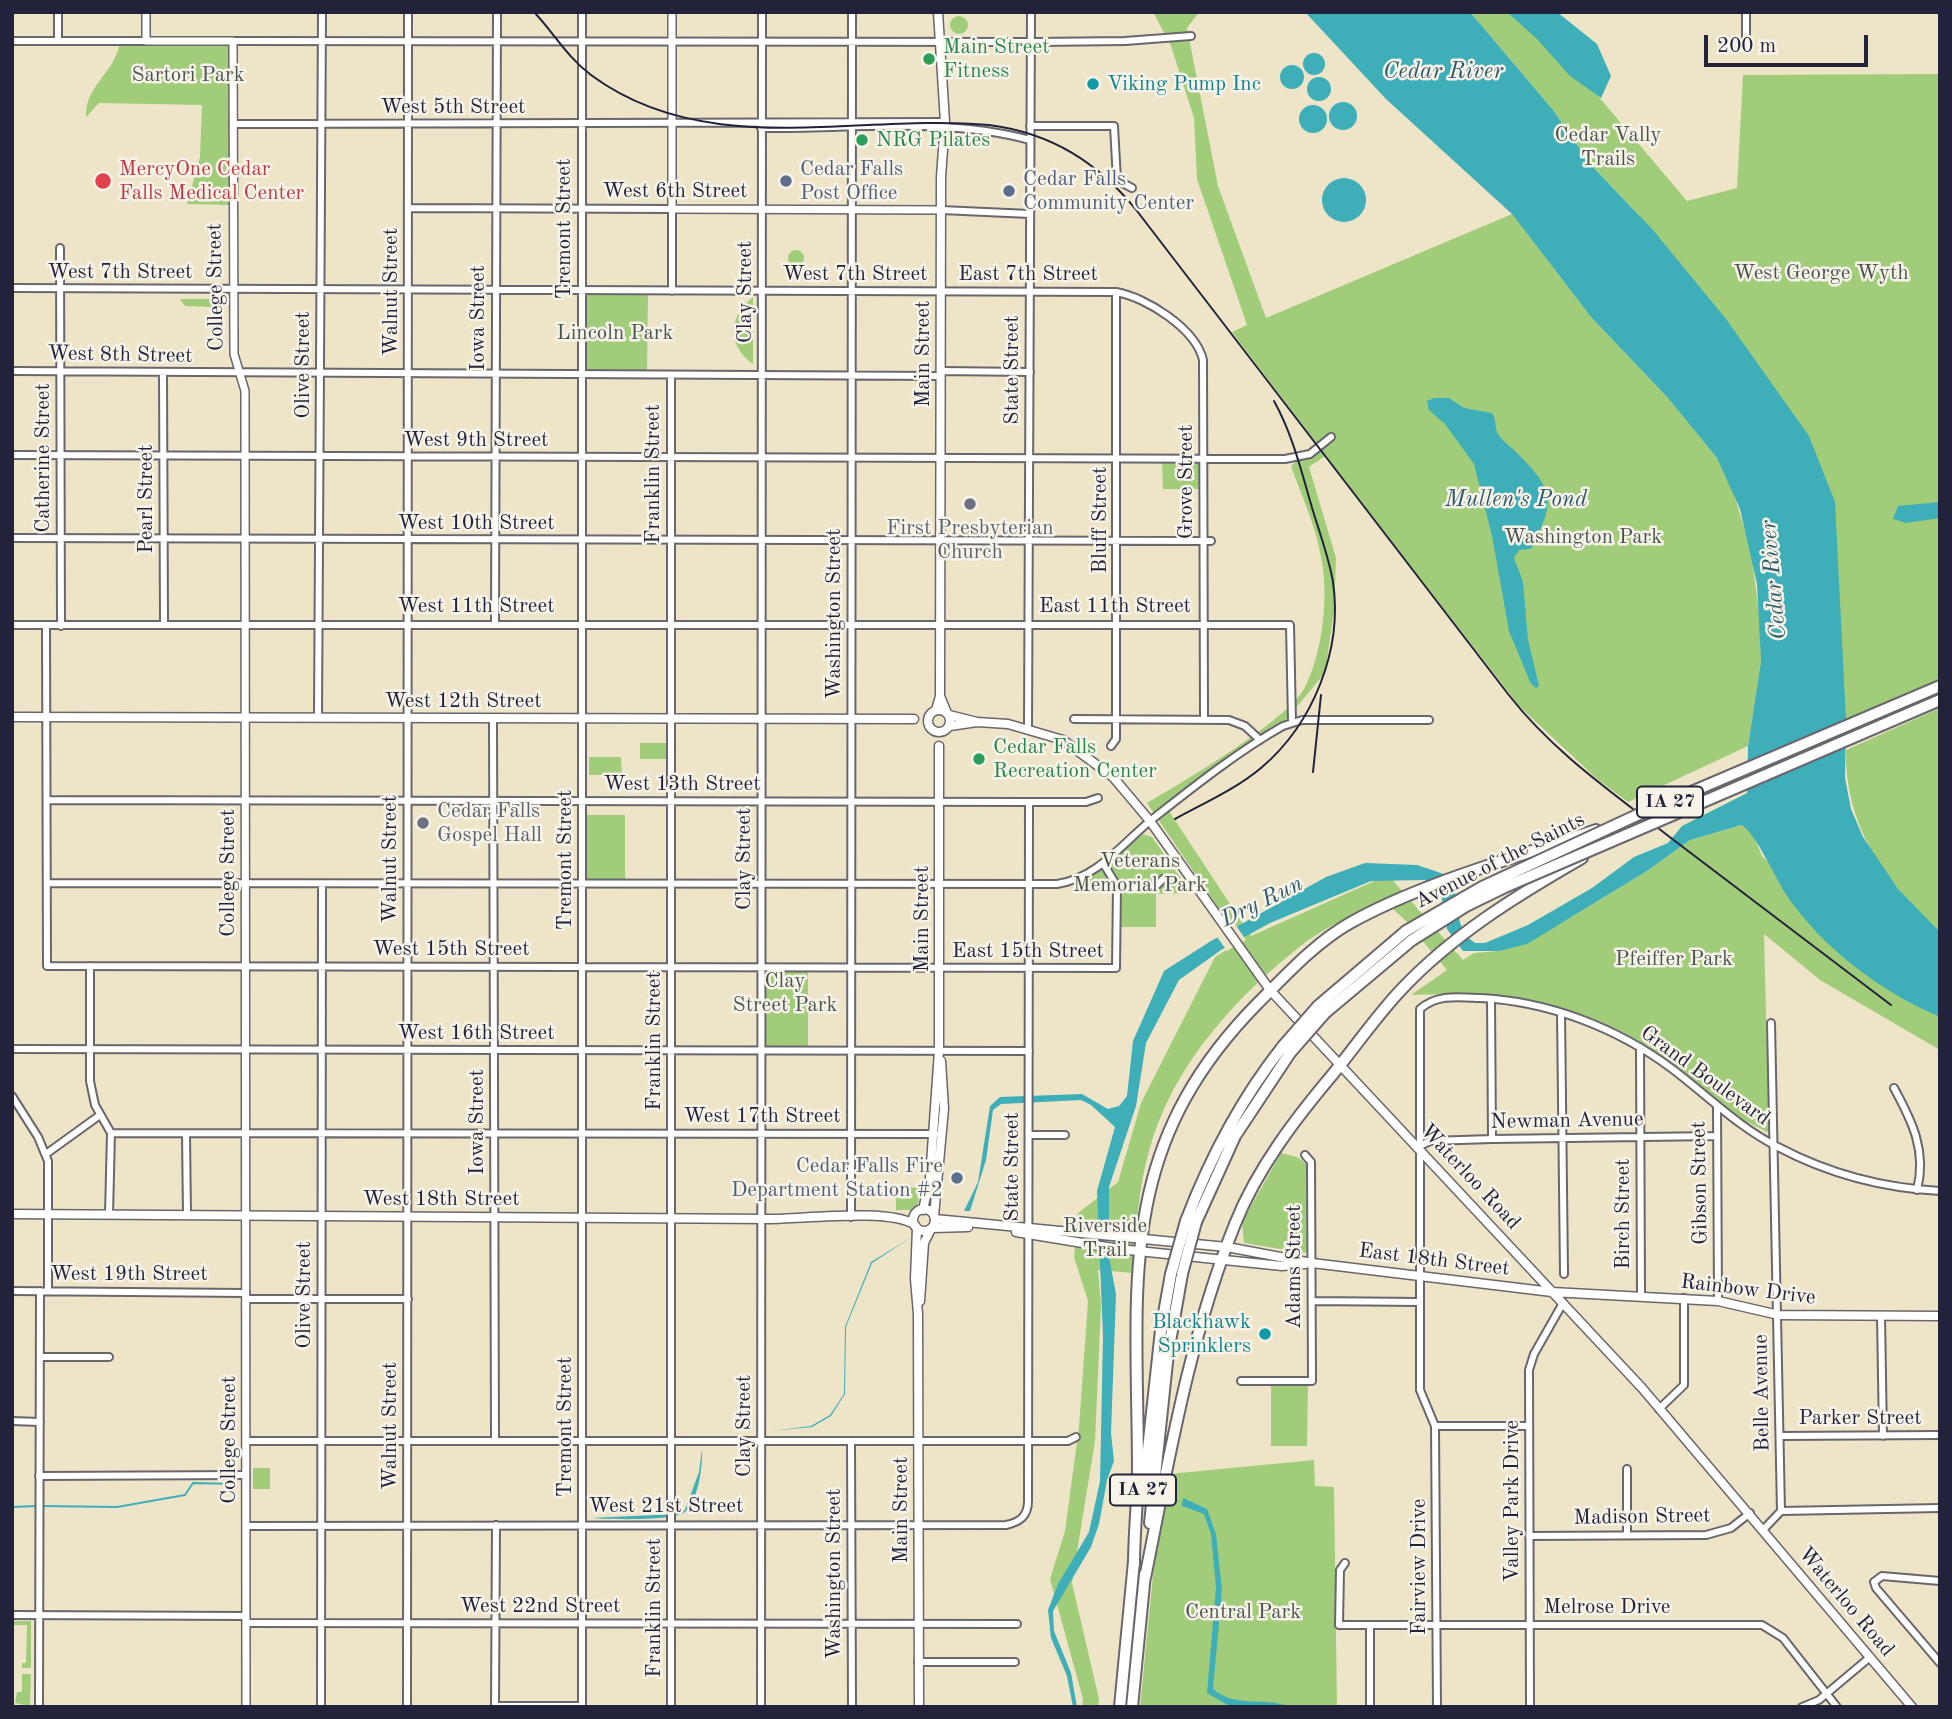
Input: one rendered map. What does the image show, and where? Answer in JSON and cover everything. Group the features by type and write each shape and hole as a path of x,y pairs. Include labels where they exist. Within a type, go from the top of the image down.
{"highway":[{"name":"Avenue of the Saints","path":"1118,1707 1161,1330 1191,1222 1235,1136 1287,1049 1322,1009 1409,935 1482,887 1635,816 1940,686"},
{"name":"Avenue of the Saints","path":"1409,935 1487,895 1940,700"},
{"path":"1134,1565 1138,1464 1135,1334 1142,1238 1147,1196 1157,1157 1182,1099 1221,1042 1270,990 1346,925 1386,904 1635,816"},
{"path":"1145,1578 1178,1408 1222,1260 1242,1208 1262,1171 1311,1100 1380,1013 1430,961 1512,898 1600,848"},
{"name":"Avenue of the Saints","path":"1133,1707 1176,1274"}],"main road":[{"name":"Main Street","path":"918,1314 915,1215 921,1210 930,1178 939,1051 939,746 931,728 933,712 940,695 941,210 945,125 938,12"},
{"name":"Main Street","path":"939,746 948,728 948,714 940,695"},
{"name":"West 12th Street","path":"12,717 914,719 933,712"},
{"name":"Waterloo Road","path":"933,712 977,722 1028,728 1063,740 1095,762 1125,790 1270,990 1660,1409 1912,1707"},
{"name":"West 12th Street","path":"914,719 931,728"},
{"name":"Waterloo Road","path":"931,728 941,733 948,728 977,722"},
{"name":"Main Street","path":"919,1707 918,1314 924,1243 933,1223 942,1133 943,1077 939,1051"},
{"name":"West 18th Street","path":"869,1217 921,1210"},
{"path":"921,1210 933,1223"},
{"name":"West 18th Street","path":"12,1214 762,1219 869,1217 897,1218 924,1231 933,1223"},
{"name":"East 18th Street","path":"933,1223 1029,1232 1086,1232 1227,1247 1312,1264 1552,1292"},
{"name":"East 18th Street","path":"1029,1232 1119,1249 1282,1266 1312,1264"},
{"name":"Rainbow Drive","path":"1552,1292 1718,1301 1779,1315 1940,1316"}],"street":[{"path":"58,12 58,41"},
{"path":"146,12 146,41"},
{"name":"Olive Street","path":"318,718 322,12"},
{"name":"Walnut Street","path":"407,1707 408,12"},
{"name":"Iowa Street","path":"495,624 497,12"},
{"name":"Tremont Street","path":"582,12 582,1706"},
{"path":"672,12 672,291"},
{"name":"Clay Street","path":"761,1707 762,12"},
{"name":"Washington Street","path":"850,1217 852,12"},
{"name":"State Street","path":"1028,728 1031,12"},
{"path":"1746,12 1746,46"},
{"path":"12,41 1031,42 1125,41 1191,36"},
{"name":"College Street","path":"233,41 234,354 245,391 246,1707"},
{"name":"West 5th Street","path":"233,124 945,125 997,132 1030,140"},
{"path":"1030,126 1114,126 1118,180 1132,188"},
{"name":"West 6th Street","path":"408,208 941,210"},
{"path":"941,210 1030,214"},
{"name":"Catherine Street","path":"60,248 61,626"},
{"name":"West 7th Street","path":"12,288 941,292"},
{"name":"East 7th Street","path":"941,292 1116,292"},
{"name":"Grove Street","path":"1116,292 1146,300 1198,346 1203,360 1208,541 1204,624 1204,720"},
{"name":"Bluff Street","path":"1111,746 1116,739 1116,292"},
{"name":"West 8th Street","path":"12,371 852,376 1030,372"},
{"name":"Pearl Street","path":"163,373 164,625"},
{"name":"Franklin Street","path":"671,374 671,1707"},
{"name":"West 9th Street","path":"12,454 940,460 1296,458 1314,452 1331,438"},
{"name":"West 10th Street","path":"12,538 1208,541"},
{"name":"West 11th Street","path":"12,625 940,623"},
{"name":"East 11th Street","path":"940,623 1290,625 1292,722"},
{"path":"47,626 47,883 1029,885 1071,882 1103,863 1150,821 1260,740 1292,722 1429,720"},
{"name":"Iowa Street","path":"493,718 495,1441"},
{"path":"1073,719 1228,720 1245,726 1260,740"},
{"name":"West 13th Street","path":"47,800 1086,802 1098,798"},
{"name":"State Street","path":"1012,1524 1021,1520 1028,1507 1029,802"},
{"path":"1103,863 1117,886 1156,886 1163,879"},
{"name":"West 15th Street","path":"47,883 47,966 939,968"},
{"name":"Olive Street","path":"321,1707 322,884"},
{"name":"East 15th Street","path":"939,968 1116,968 1117,886"},
{"path":"90,966 92,1093 100,1115 111,1133 109,1214"},
{"name":"Grand Boulevard","path":"1418,1147 1420,1009 1430,1001 1443,997 1491,999 1561,1013 1640,1047 1775,1146 1854,1179 1917,1190 1940,1191"},
{"path":"1491,999 1492,1139"},
{"path":"1561,1013 1563,1274"},
{"name":"Belle Avenue","path":"1771,1023 1781,1511"},
{"name":"Birch Street","path":"1640,1047 1641,1296"},
{"name":"West 16th Street","path":"12,1049 1029,1051"},
{"path":"1894,1088 1917,1135 1920,1172 1917,1190"},
{"path":"12,1096 46,1154 48,1214 40,1357 39,1707"},
{"name":"Gibson Street","path":"1717,1106 1718,1301"},
{"path":"46,1154 100,1115"},
{"name":"West 17th Street","path":"111,1133 942,1133"},
{"path":"186,1134 187,1215"},
{"path":"1029,1135 1065,1135"},
{"name":"Newman Avenue","path":"1418,1147 1430,1141 1717,1136"},
{"path":"1418,1147 1420,1390 1435,1426 1529,1426"},
{"name":"Adams Street","path":"1241,1381 1312,1381 1311,1162 1306,1155"},
{"name":"West 19th Street","path":"12,1291 408,1299"},
{"path":"1660,1409 1684,1385 1684,1298"},
{"path":"1312,1301 1420,1302"},
{"name":"Valley Park Drive","path":"1530,1707 1530,1362 1563,1303"},
{"path":"1881,1316 1883,1436"},
{"path":"40,1357 109,1357"},
{"path":"12,1422 40,1422"},
{"name":"Fairview Drive","path":"1435,1426 1437,1707"},
{"name":"Parker Street","path":"1780,1436 1940,1435"},
{"path":"246,1441 918,1442 1068,1441 1076,1437"},
{"name":"Washington Street","path":"851,1442 852,1707"},
{"path":"1626,1469 1627,1535"},
{"path":"39,1476 246,1475"},
{"path":"1763,1530 1781,1511 1940,1508"},
{"name":"Madison Street","path":"1529,1536 1714,1534 1735,1526 1750,1513"},
{"name":"West 21st Street","path":"246,1526 582,1524 671,1518 762,1523 1012,1524"},
{"path":"496,1525 495,1706 582,1706"},
{"name":"Melrose Drive","path":"1345,1563 1340,1570 1339,1625 1762,1625 1783,1638 1837,1707"},
{"path":"1940,1581 1882,1576 1874,1582 1876,1588 1940,1663"},
{"name":"West 22nd Street","path":"12,1615 321,1623 1017,1624"},
{"path":"1370,1625 1370,1707"},
{"path":"1802,1707 1819,1700 1869,1658"},
{"path":"918,1662 1015,1662"}],"green space":[{"name":"Washington Park","path":"1153,12 1199,12 1187,28 1218,186 1266,318 1512,214 1591,317 1667,397 1717,458 1731,485 1751,550 1760,622 1761,661 1748,746 1628,802 1597,779 1520,707 1325,456 1309,467 1336,558 1334,611 1325,673 1279,728 1165,805 1251,936 1388,875 1463,960 1474,953 1499,951 1565,921 1647,871 1690,840 1743,825 1752,832 1762,856 1927,1011 1940,1017 1940,1050 1820,980 1764,934 1769,1133 1731,1112 1656,1052 1599,1021 1538,1003 1507,998 1411,995 1447,970 1406,921 1382,899 1307,941 1256,984 1211,1034 1191,1061 1160,1119 1149,1151 1140,1196 1133,1273 1098,1270 1101,1305 1095,1441 1072,1583 1099,1699 1098,1707 1082,1707 1083,1699 1050,1579 1065,1531 1079,1427 1088,1301 1074,1257 1078,1213 1118,1182 1141,1103 1215,957 1241,941 1147,803 1233,750 1279,716 1295,700 1305,687 1316,657 1324,606 1319,545 1291,466 1317,444 1232,332 1247,325 1197,179 1194,118 1171,46"},
{"name":"West George Wyth","path":"1470,12 1527,12 1687,201 1737,188 1743,75 1940,74 1940,686 1830,734 1639,215 1591,165 1553,110"},
{"path":"959,16 965,19 968,25 965,31 959,34 953,31 950,25 953,19"},
{"name":"Sartori Park","path":"119,46 230,46 229,205 187,204 200,157 202,105 99,103 86,117 94,88 111,65"},
{"path":"796,250 802,252 802,264 796,266 790,264 788,258 790,252"},
{"name":"Lincoln Park","path":"582,291 648,291 647,374 582,374"},
{"path":"753,297 753,364 738,348 734,331 739,314"},
{"path":"180,299 211,299 211,307 185,306"},
{"path":"1162,461 1201,461 1201,489 1163,489"},
{"path":"1940,708 1940,932 1902,894 1872,851 1852,803 1846,750"},
{"path":"640,743 671,743 671,759 640,759"},
{"path":"589,757 621,757 622,775 589,775"},
{"path":"582,815 625,815 625,884 582,885"},
{"name":"Veterans Memorial Park","path":"1143,834 1152,837 1191,893 1156,894 1156,927 1120,927 1119,892 1083,892 1084,882"},
{"name":"Clay Street Park","path":"762,968 808,968 808,1051 762,1051"},
{"path":"1281,1153 1297,1157 1311,1168 1312,1251 1304,1253 1244,1243 1242,1222"},
{"path":"896,1187 920,1188 917,1210 896,1210"},
{"path":"1271,1385 1308,1386 1307,1446 1271,1446"},
{"name":"Central Park","path":"1314,1460 1315,1486 1334,1487 1337,1707 1140,1707 1153,1575 1169,1474"},
{"path":"253,1468 270,1468 270,1489 253,1489"},
{"path":"12,1621 31,1621 31,1668 22,1668 22,1663 26,1663 27,1625 12,1625"},
{"path":"22,1674 31,1674 30,1706 15,1703 17,1692 22,1692"}],"water":[{"name":"Cedar River","path":"1305,12 1470,12 1553,110 1591,165 1653,230 1726,319 1809,436 1835,502 1846,721 1845,778 1851,809 1863,837 1898,889 1940,932 1940,1017 1875,981 1816,932 1785,893 1754,838 1742,825 1690,840 1647,871 1527,944 1499,951 1463,951 1447,929 1441,893 1425,880 1371,881 1270,923 1221,950 1179,980 1146,1043 1136,1106 1109,1187 1109,1257 1116,1294 1111,1433 1114,1461 1091,1547 1053,1611 1054,1631 1071,1673 1077,1707 1073,1707 1067,1676 1051,1638 1048,1610 1058,1584 1089,1532 1100,1481 1103,1336 1097,1191 1115,1127 1091,1105 1081,1100 1001,1104 993,1110 986,1160 970,1211 964,1211 978,1182 990,1106 1000,1097 1082,1094 1108,1109 1119,1106 1127,1096 1133,1041 1164,971 1211,941 1326,877 1365,863 1417,865 1444,874 1455,893 1460,923 1467,937 1475,943 1485,943 1528,925 1592,888 1634,857 1668,843 1682,826 1747,793 1748,746 1761,661 1757,584 1740,509 1717,458 1667,397 1591,317 1512,214 1386,99"},
{"path":"1507,12 1557,12 1597,44 1611,76 1601,98 1570,76 1537,39"},
{"path":"1314,53 1324,60 1325,64 1318,74 1314,75 1304,68 1303,64 1310,54"},
{"path":"1292,65 1301,68 1304,77 1301,86 1292,89 1283,86 1280,77 1283,68"},
{"path":"1319,77 1328,80 1331,89 1328,98 1319,101 1310,98 1307,89 1310,80"},
{"path":"1343,102 1353,106 1357,116 1353,126 1343,130 1333,126 1329,116 1333,106"},
{"path":"1313,105 1323,109 1327,119 1323,129 1313,133 1303,129 1299,119 1303,109"},
{"path":"1344,178 1359,185 1366,200 1359,215 1344,222 1329,215 1322,200 1329,185"},
{"name":"Mullen's Pond","path":"1449,398 1464,408 1492,413 1500,437 1529,466 1544,487 1547,497 1545,519 1531,549 1519,550 1514,558 1523,582 1528,640 1539,686 1536,688 1531,684 1509,631 1492,536 1474,464 1445,424 1429,410 1427,401"},
{"path":"1940,502 1940,518 1906,523 1893,519 1898,506"},
{"path":"912,1237 872,1263 846,1327 845,1394 831,1416 812,1427 772,1431 811,1426 830,1415 844,1394 845,1327 871,1262"},
{"path":"702,1449 697,1489 686,1511 680,1514 669,1517 589,1518 678,1514 685,1510 699,1472"},
{"path":"1183,1498 1207,1509 1216,1534 1222,1590 1213,1689 1232,1699 1271,1702 1291,1707 1231,1707 1207,1693 1216,1587 1211,1534 1204,1514 1182,1506"}],"pier":[{"path":"1235,924 1246,940 1227,951 1215,934"},
{"path":"1094,1225 1113,1227 1112,1256 1097,1254"}],"waterway":[{"path":"41,1506 117,1507 185,1495 193,1483 236,1484"},
{"path":"12,1507 36,1506"}],"railway":[{"path":"534,12 568,53 591,75 636,101 683,117 733,125 784,128 938,123 989,125 1033,135 1089,164 1137,211 1508,694 1544,735 1606,788 1891,1005"},
{"path":"1175,819 1241,783 1279,750 1296,730 1309,708 1328,659 1335,608 1333,582 1287,427 1274,401"},
{"path":"1313,772 1321,695"}],"place":[{"name":"Main Street Fitness","path":"929,59"},
{"name":"Viking Pump Inc","path":"1093,84"},
{"name":"NRG Pilates","path":"862,140"},
{"name":"MercyOne Cedar Falls Medical Center","path":"103,181"},
{"name":"Cedar Falls Post Office","path":"786,181"},
{"name":"Cedar Falls Community Center","path":"1009,191"},
{"name":"First Presbyterian Church","path":"970,504"},
{"name":"Cedar Falls Recreation Center","path":"979,759"},
{"name":"Cedar Falls Gospel Hall","path":"423,823"},
{"name":"Cedar Falls Fire Department Station #2","path":"957,1178"},
{"name":"Blackhawk Sprinklers","path":"1265,1334"}],"park label":[{"name":"Cedar Vally Trails","path":"1608,147"},
{"name":"Pfeiffer Park","path":"1674,959"},
{"name":"Riverside Trail","path":"1105,1238"}],"water label":[{"name":"Dry Run","path":"1262,902"}]}
